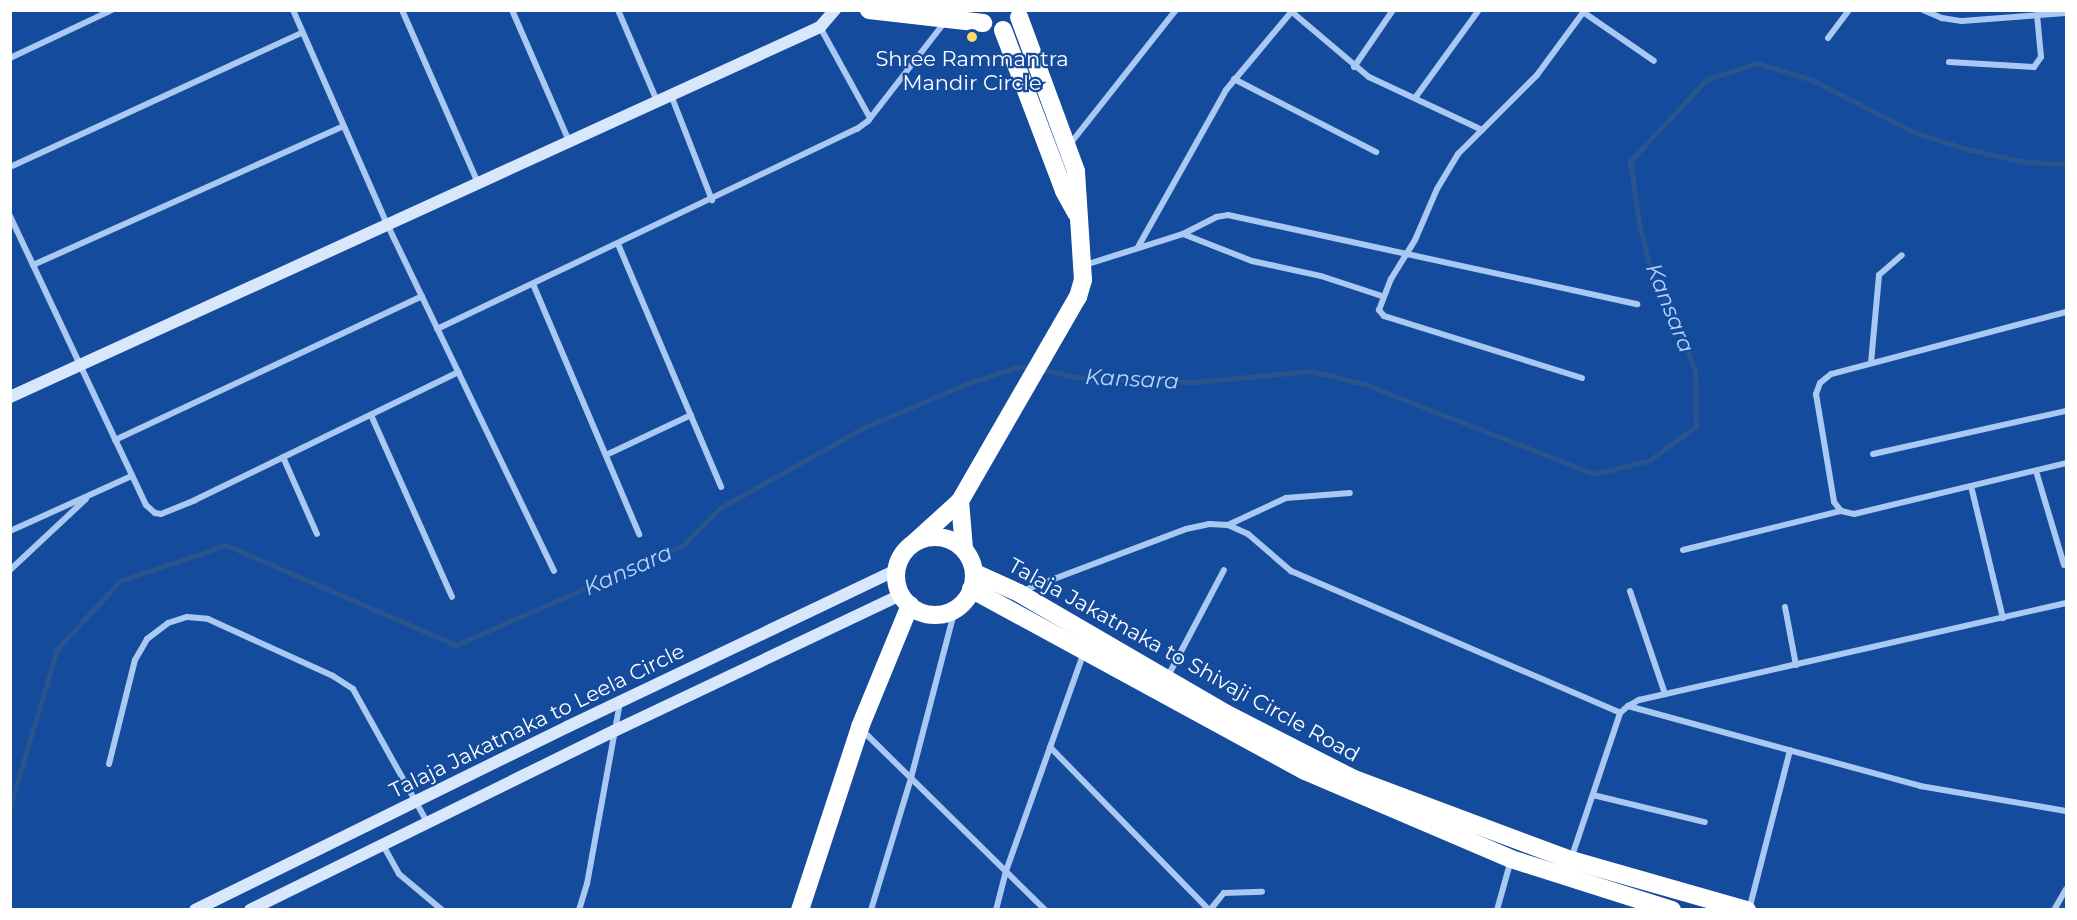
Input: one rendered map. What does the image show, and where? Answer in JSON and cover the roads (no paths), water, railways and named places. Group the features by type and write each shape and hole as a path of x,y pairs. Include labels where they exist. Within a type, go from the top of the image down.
{"highway":[{"path":"869,10 946,20 981,17 989,27 1003,30 1009,27 1020,14"},
{"path":"962,498 964,549 973,581 968,597 956,609 939,615 921,612 906,600 898,588 896,570 903,554 962,498 1078,297 1083,280 1077,179 1020,14"},
{"path":"1003,30 1064,191 1078,217"},
{"path":"915,542 932,536 949,539 964,549"},
{"name":"Talaja Jakatnaka to Shivaji Circle Road","path":"973,581 1018,593 1225,713 1354,779 1571,860 1748,909"},
{"name":"Talaja Jakatnaka to Shivaji Circle Road","path":"973,581 1085,649 1285,762 1511,859 1672,909"},
{"path":"800,909 860,728 906,600"}],"main road":[{"path":"10,397 820,27 835,10"},
{"name":"Talaja Jakatnaka to Leela Circle","path":"195,909 414,801 896,570"},
{"name":"Talaja Jakatnaka to Leela Circle","path":"250,909 614,730 906,600"}],"street":[{"path":"10,58 112,10"},
{"path":"293,10 342,127 387,224 554,571"},
{"path":"402,10 478,183"},
{"path":"512,10 569,141"},
{"path":"618,10 657,101"},
{"path":"1067,148 1176,10"},
{"path":"1354,67 1393,10"},
{"path":"1415,98 1479,10"},
{"path":"1828,38 1849,10"},
{"path":"1923,10 1953,21 2067,13"},
{"path":"1138,248 1234,79 1292,11 1354,67 1482,130"},
{"path":"1582,378 1384,316 1378,310 1382,296 1406,255 1437,189 1458,154 1537,75 1584,11 1654,61"},
{"path":"1949,63 2034,67 2041,57 2037,15"},
{"path":"437,329 857,129 870,118 946,20"},
{"path":"820,27 870,118"},
{"path":"10,167 302,33"},
{"path":"1234,79 1376,152"},
{"path":"671,95 712,200"},
{"path":"33,265 342,127"},
{"path":"1082,266 1183,234 1216,217 1228,215 1638,304"},
{"path":"10,216 146,506 155,513 161,514 459,372"},
{"path":"1183,234 1252,261 1321,276 1382,296"},
{"path":"618,244 721,487"},
{"path":"1871,363 1879,275 1884,268 1902,255"},
{"path":"532,284 639,534"},
{"path":"115,440 422,296"},
{"path":"1841,511 1834,502 1816,394 1820,383 1830,374 2067,312"},
{"path":"1873,454 2067,411"},
{"path":"371,415 452,597"},
{"path":"606,455 691,415"},
{"path":"283,457 316,534"},
{"path":"1683,550 1841,511 1854,514 2067,464"},
{"path":"2036,471 2064,565"},
{"path":"10,531 132,476"},
{"path":"1971,486 2002,618"},
{"path":"1228,525 1286,498 1350,493"},
{"path":"10,570 90,495"},
{"path":"1018,593 1186,529 1209,524 1228,525 1248,534 1291,571 1620,713"},
{"path":"1166,679 1224,570"},
{"path":"1630,591 1665,694"},
{"path":"1571,860 1620,713 1639,700 2067,603"},
{"path":"1785,607 1796,665"},
{"path":"871,909 911,778 956,609"},
{"path":"109,764 135,660 147,639 168,623 188,616 208,619 333,676 353,689 427,822"},
{"path":"996,909 1006,871 1085,649"},
{"path":"579,909 587,884 620,702"},
{"path":"1628,706 1920,786 2067,811"},
{"path":"860,728 1045,909"},
{"path":"1050,747 1209,909 1224,893 1262,892"},
{"path":"1748,909 1790,750"},
{"path":"1593,795 1705,822"},
{"path":"382,844 399,874 442,909"},
{"path":"1497,909 1511,859"},
{"path":"2054,909 2067,889"}],"waterway":[{"name":"Kansara","path":"10,806 57,649 120,581 226,545 456,645 682,546 720,508 865,427 971,382 1022,366 1078,377 1135,381 1196,382 1311,371 1367,385 1594,474 1650,460 1696,426 1695,371 1677,322 1652,274 1639,223 1630,161 1707,79 1758,63 1812,80 1916,133 1970,150 2027,162 2066,164"}],"place":[{"name":"Shree Rammantra Mandir Circle","path":"972,37"}]}
